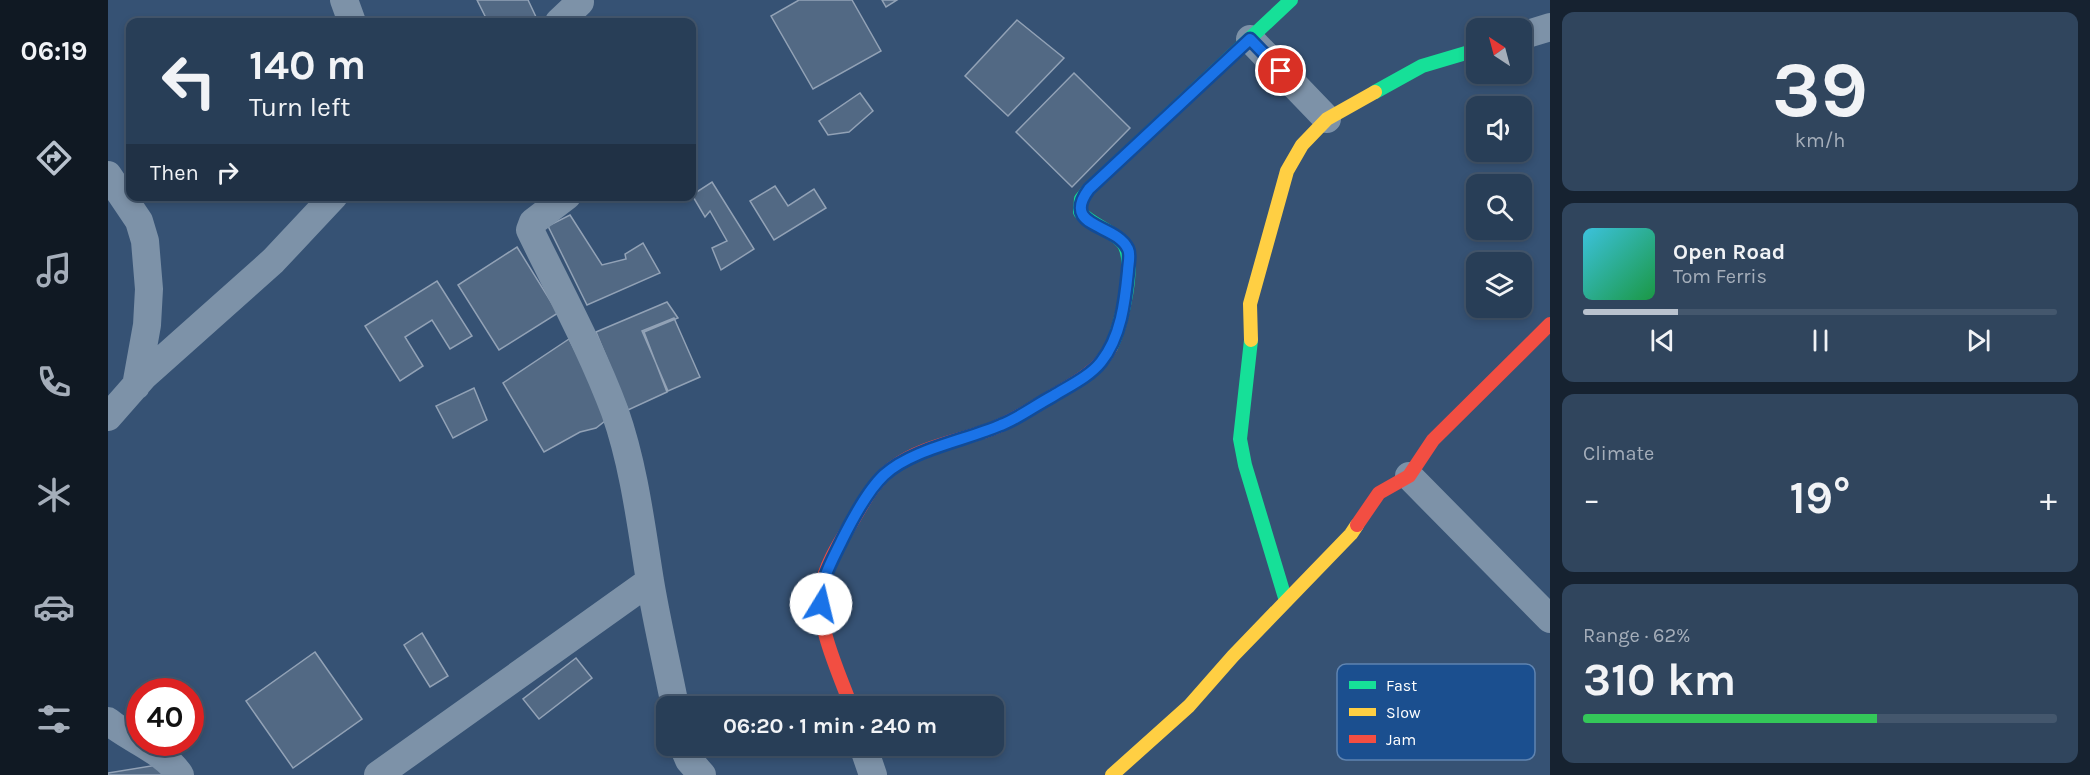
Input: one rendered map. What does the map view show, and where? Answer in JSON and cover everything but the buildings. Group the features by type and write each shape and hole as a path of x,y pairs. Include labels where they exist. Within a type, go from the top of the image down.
{"street":[{"path":"344,0 351,18"},
{"path":"848,696 822,617 821,591 827,571 846,531 877,483 885,473 900,463 940,446 1003,425 1087,375 1100,364 1110,350 1125,305 1130,254 1128,248 1120,240 1086,219 1080,212 1081,199 1291,0"},
{"path":"566,18 582,8"},
{"path":"1532,33 1550,27"},
{"path":"1250,39 1327,119"},
{"path":"1286,601 1245,465 1240,439 1251,337 1250,304 1287,171 1302,145 1327,119 1422,66 1466,53"},
{"path":"108,175 139,221 144,241 149,289 147,325 136,386"},
{"path":"108,417 136,386 211,315 273,261 329,201"},
{"path":"552,201 534,207 530,231 578,328 615,413 634,485 650,582 673,696"},
{"path":"1112,775 1189,706 1351,534 1379,493 1409,476 1433,440 1550,324"},
{"path":"1409,476 1550,619"},
{"path":"378,775 650,582"},
{"path":"108,721 162,757 174,766 180,775"},
{"path":"687,756 702,775"},
{"path":"866,756 873,775"}],"traffic: fast":[{"path":"1111,347 1119,325 1126,293 1127,251 1122,242 1080,212 1081,199 1291,0"},
{"path":"1375,92 1422,66 1466,53"},
{"path":"1251,340 1240,439 1245,465 1286,601"}],"traffic: slow":[{"path":"1251,340 1250,304 1287,171 1302,145 1327,119 1375,92"},
{"path":"1112,775 1189,706 1357,525"}],"traffic: jam":[{"path":"1357,525 1379,493 1409,476 1433,440 1550,324"},
{"path":"847,696 821,617 821,588 834,554 874,486 892,468 914,455 1005,423 1067,388 1099,364 1111,347"}],"route":[{"path":"821,604 821,591 827,571 846,531 885,473 900,463 940,446 1003,425 1087,375 1100,364 1110,350 1125,305 1130,254 1124,243 1086,219 1080,212 1081,199 1089,189 1250,39 1281,71"}]}
